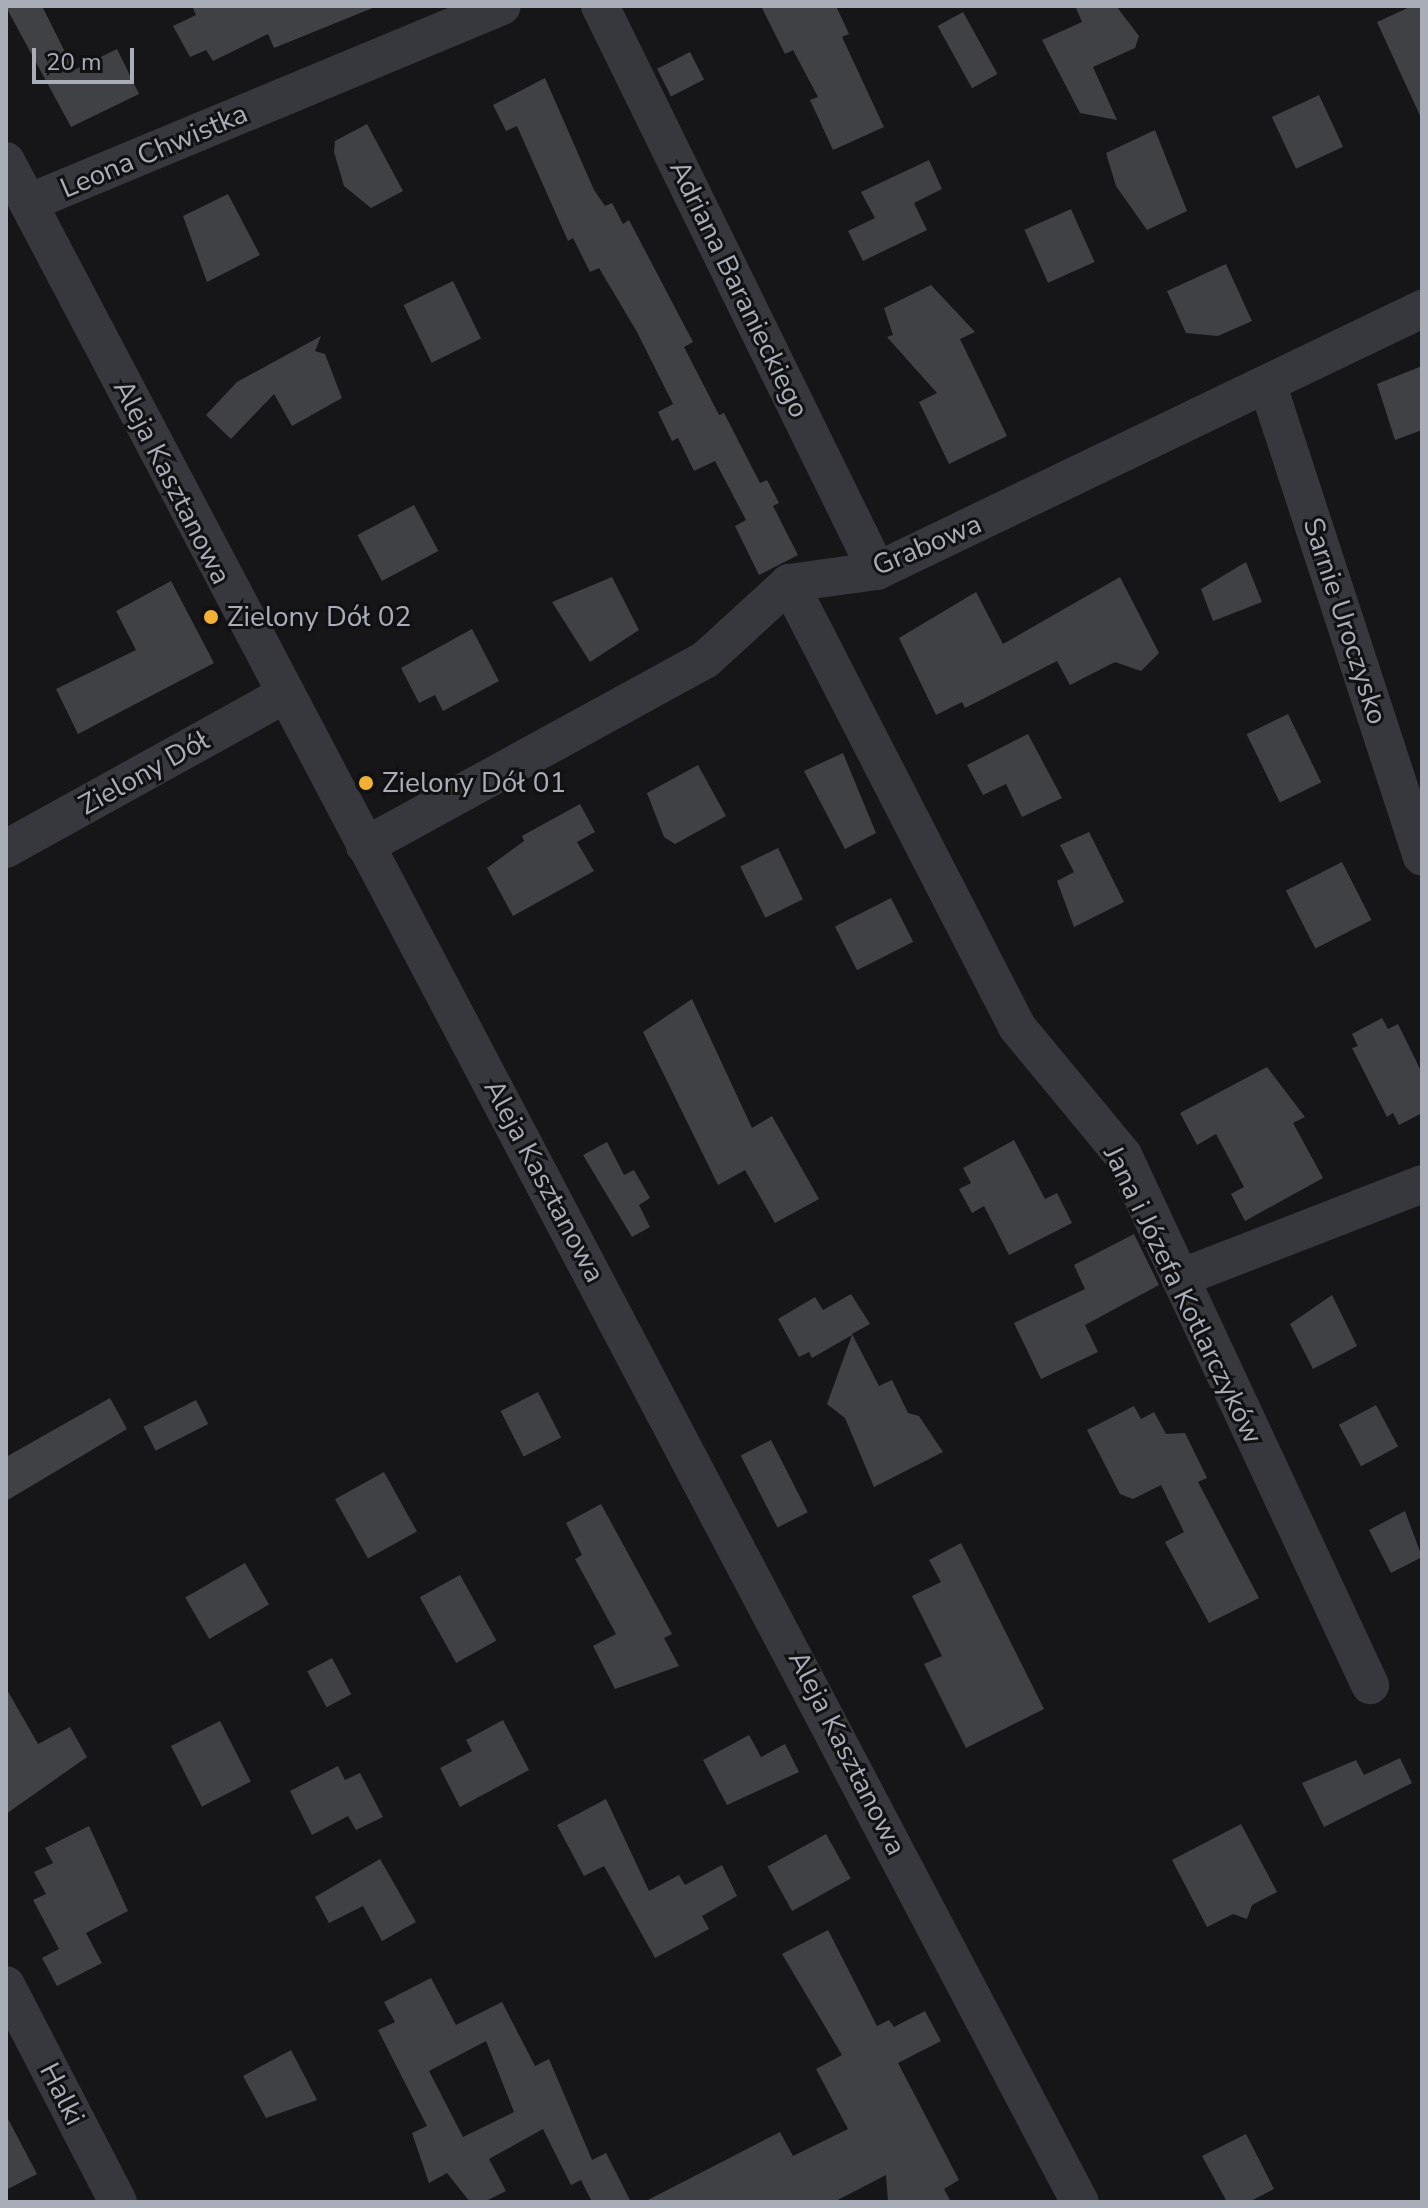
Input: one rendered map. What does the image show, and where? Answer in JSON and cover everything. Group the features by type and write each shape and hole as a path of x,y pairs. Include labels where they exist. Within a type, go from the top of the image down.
{"street":[{"name":"Leona Chwistka","path":"28,203 502,6"},
{"name":"Adriana Baranieckiego","path":"600,6 877,571"},
{"name":"Aleja Kasztanowa","path":"6,161 282,696 365,846 1080,2202"},
{"name":"Grabowa","path":"789,583 877,571 1268,386 1422,309"},
{"name":"Sarnie Uroczysko","path":"1268,386 1422,856"},
{"path":"365,846 705,660 789,583"},
{"name":"Jana i Józefa Kotlarczyków","path":"789,583 1017,1027 1123,1155 1370,1685"},
{"name":"Zielony Dół","path":"6,849 282,696"},
{"path":"1180,1278 1422,1184"},
{"name":"Halki","path":"6,1985 118,2202"}],"building":[{"path":"42,6 74,70 117,49 139,94 71,127 6,7"},
{"path":"192,6 375,7 274,48 268,34 213,61 206,50 190,57 173,26 196,15"},
{"path":"761,6 836,6 849,34 842,37 884,127 833,150 810,100 818,97 793,50 785,54"},
{"path":"1075,6 1116,6 1139,36 1135,48 1093,67 1117,120 1080,113 1042,40 1082,22"},
{"path":"1412,6 1422,6 1422,120 1377,22"},
{"path":"963,12 997,74 972,88 938,26"},
{"path":"690,52 704,80 671,96 657,69"},
{"path":"545,78 594,190 605,206 612,203 623,224 629,220 693,342 684,347 719,415 724,413 760,483 767,480 779,503 773,506 798,555 759,575 735,526 746,520 715,461 694,471 678,438 672,441 658,412 673,404 637,332 599,268 590,272 573,238 568,241 517,126 506,131 493,105"},
{"path":"1319,95 1343,147 1296,169 1272,117"},
{"path":"367,124 403,191 371,208 344,186 334,152 335,141"},
{"path":"1155,130 1187,211 1147,230 1116,186 1106,153"},
{"path":"929,160 942,189 914,203 927,230 863,261 848,231 875,218 861,192"},
{"path":"228,194 260,255 207,282 183,216"},
{"path":"1071,209 1095,262 1048,283 1024,230"},
{"path":"1226,264 1252,321 1218,336 1186,333 1167,291"},
{"path":"453,281 481,339 432,363 404,305"},
{"path":"931,285 975,332 960,339 1007,436 949,464 919,402 937,393 887,337 893,335 884,308"},
{"path":"321,336 315,351 325,354 342,398 292,426 274,394 231,439 206,415 237,382"},
{"path":"1422,366 1422,430 1395,440 1377,384"},
{"path":"414,505 438,551 382,581 357,535"},
{"path":"1246,562 1262,602 1213,621 1201,589"},
{"path":"612,577 639,630 590,662 552,602"},
{"path":"1120,577 1159,653 1141,671 1115,662 1070,685 1057,661 965,708 962,702 936,715 899,638 976,592 1003,644"},
{"path":"171,581 214,663 78,734 56,689 136,650 116,611"},
{"path":"472,629 499,681 443,711 435,695 419,703 401,668"},
{"path":"1288,714 1321,782 1280,802 1247,734"},
{"path":"1028,734 1062,798 1022,817 1006,784 983,795 967,765"},
{"path":"843,753 876,833 845,849 804,771"},
{"path":"698,765 726,816 675,844 664,837 647,793"},
{"path":"580,804 595,832 577,842 594,871 513,916 487,868 524,841 522,836"},
{"path":"1089,832 1124,902 1074,927 1057,881 1074,872 1060,845"},
{"path":"778,848 803,899 765,918 740,866"},
{"path":"1342,862 1372,920 1315,949 1286,891"},
{"path":"891,898 913,942 857,970 835,927"},
{"path":"692,999 752,1128 772,1116 819,1199 775,1223 745,1170 718,1185 643,1032"},
{"path":"1382,1018 1388,1029 1398,1024 1422,1073 1422,1113 1399,1125 1393,1113 1387,1117 1352,1048 1358,1046 1352,1034"},
{"path":"1267,1067 1305,1117 1293,1123 1323,1178 1245,1221 1231,1194 1244,1187 1216,1134 1197,1145 1180,1113"},
{"path":"1014,1140 1045,1199 1057,1193 1072,1223 1009,1255 984,1206 972,1213 959,1189 971,1183 963,1168"},
{"path":"607,1142 624,1175 634,1170 650,1198 639,1205 650,1227 632,1237 583,1155"},
{"path":"1134,1234 1159,1285 1085,1325 1098,1352 1041,1379 1014,1323 1085,1289 1074,1265"},
{"path":"851,1294 870,1324 852,1334 879,1386 892,1380 908,1413 919,1416 943,1452 874,1487 845,1418 827,1404 852,1335 812,1358 809,1352 799,1357 778,1319 815,1297 823,1310"},
{"path":"1332,1295 1357,1346 1313,1369 1290,1324"},
{"path":"538,1392 561,1437 524,1457 501,1411"},
{"path":"110,1398 127,1429 6,1501 6,1457"},
{"path":"196,1400 208,1424 156,1451 143,1427"},
{"path":"1376,1405 1398,1446 1361,1466 1339,1425"},
{"path":"1134,1406 1141,1419 1154,1412 1166,1434 1185,1433 1207,1478 1198,1482 1259,1598 1209,1623 1165,1542 1184,1532 1161,1485 1133,1499 1120,1494 1087,1430"},
{"path":"771,1440 808,1512 777,1528 741,1455"},
{"path":"384,1472 417,1531 368,1559 335,1499"},
{"path":"601,1504 672,1634 664,1638 679,1666 615,1689 593,1646 616,1634 575,1559 582,1555 566,1523"},
{"path":"1405,1511 1422,1557 1391,1573 1369,1530"},
{"path":"961,1543 1044,1709 966,1748 924,1664 942,1656 912,1596 941,1582 929,1560"},
{"path":"245,1563 269,1605 209,1639 185,1598"},
{"path":"460,1575 496,1641 456,1663 420,1597"},
{"path":"332,1658 351,1694 327,1707 307,1671"},
{"path":"6,1688 38,1744 70,1727 87,1757 6,1814"},
{"path":"503,1720 529,1770 460,1807 440,1768 472,1751 466,1740"},
{"path":"220,1721 251,1782 202,1807 171,1746"},
{"path":"749,1735 761,1757 785,1744 799,1772 727,1805 703,1760"},
{"path":"1400,1758 1412,1783 1324,1827 1302,1783 1356,1760 1364,1775"},
{"path":"338,1766 345,1780 360,1773 383,1817 356,1830 348,1816 312,1835 290,1791"},
{"path":"606,1799 649,1891 679,1875 685,1885 722,1865 737,1896 702,1916 709,1929 655,1958 604,1866 584,1876 557,1825"},
{"path":"1241,1824 1277,1892 1252,1905 1247,1919 1233,1914 1207,1927 1172,1860"},
{"path":"89,1826 128,1911 86,1933 102,1963 57,1986 42,1958 59,1949 33,1900 46,1894 34,1872 53,1863 45,1848"},
{"path":"826,1834 851,1879 792,1911 767,1866"},
{"path":"380,1859 416,1922 382,1941 363,1906 329,1923 315,1897"},
{"path":"828,1930 877,2026 889,2020 894,2027 925,2011 941,2041 898,2063 959,2180 944,2189 951,2202 888,2202 886,2175 834,2202 644,2202 780,2132 793,2156 848,2129 816,2069 842,2055 782,1954"},
{"path":"431,1978 456,2025 502,2002 535,2066 549,2059 592,2160 606,2153 631,2202 592,2202 581,2180 571,2185 543,2129 489,2159 506,2191 484,2202 470,2202 447,2173 429,2183 412,2133 427,2126 378,2030 395,2022 384,2002","holes":["486,2041 514,2112 463,2137 429,2071"]},
{"path":"291,2050 317,2100 266,2118 243,2076"},
{"path":"6,2115 37,2174 6,2190"},
{"path":"1246,2134 1274,2189 1249,2202 1227,2202 1202,2156"}],"place":[{"name":"Zielony Dół 02","path":"211,617"},
{"name":"Zielony Dół 01","path":"366,783"}]}
